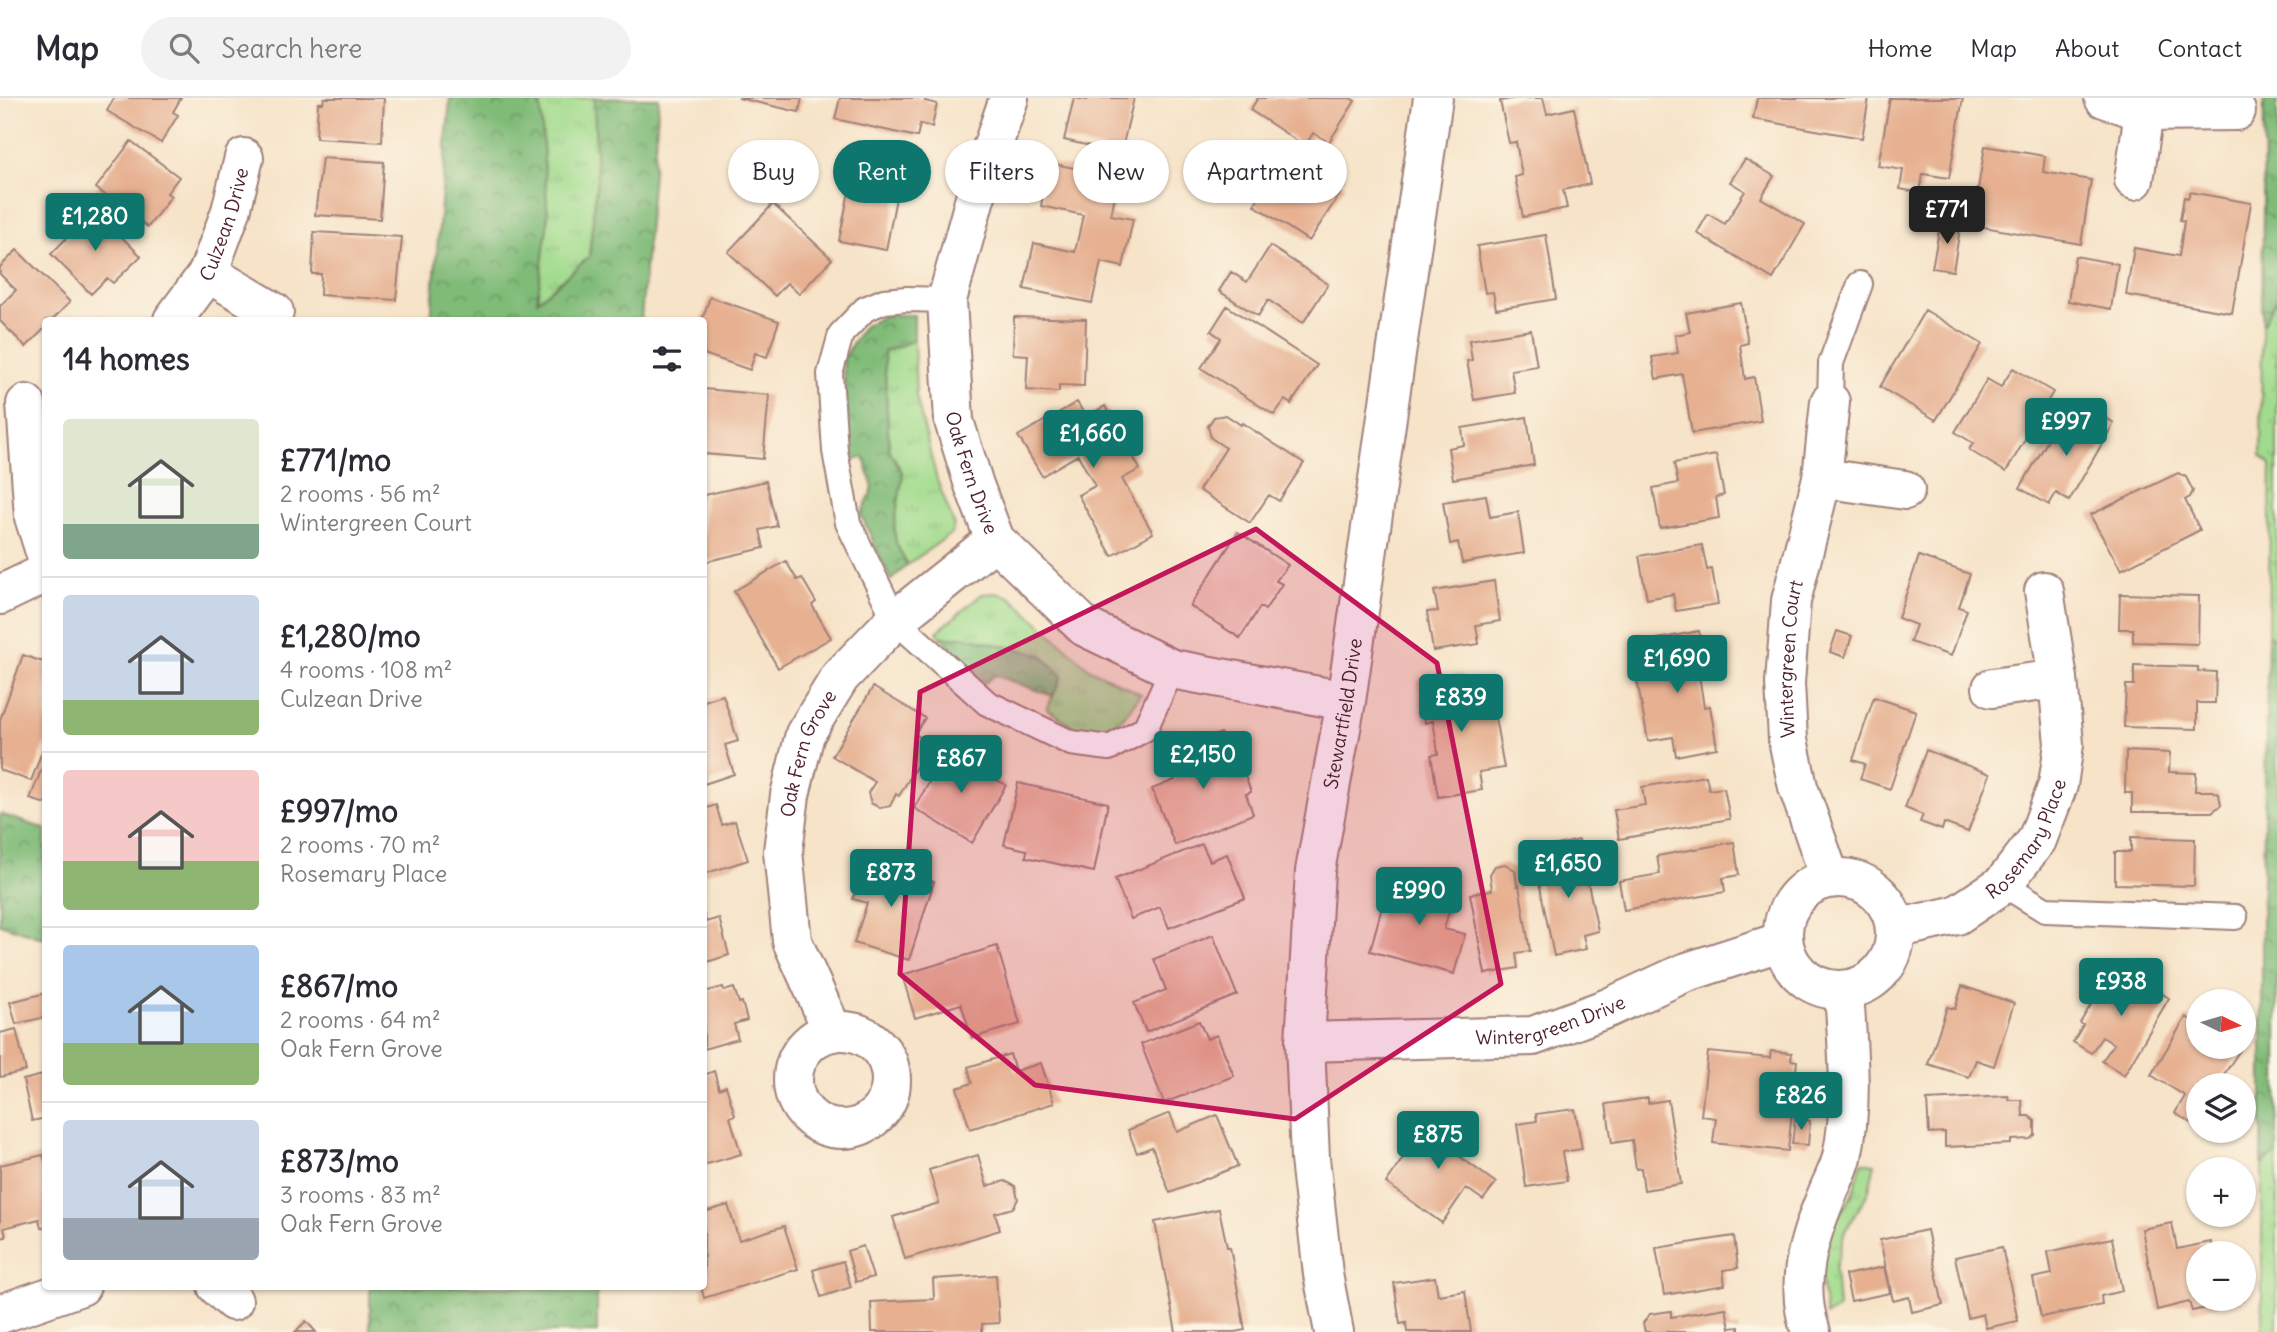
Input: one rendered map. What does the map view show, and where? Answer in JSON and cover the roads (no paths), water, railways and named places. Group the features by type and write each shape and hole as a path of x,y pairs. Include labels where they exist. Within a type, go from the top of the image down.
{"street":[{"name":"Oak Fern Drive","path":"1009,98 975,198 947,300 954,421 995,540 1085,627 1172,669 1346,701"},
{"name":"Stewartfield Drive","path":"1334,1332 1323,1274 1310,1159 1305,1042 1314,871 1346,701 1433,98"},
{"path":"2104,98 2144,112 2236,111"},
{"path":"2134,180 2144,112"},
{"name":"Culzean Drive","path":"175,317 208,273 231,211 244,158"},
{"path":"208,273 274,312"},
{"path":"24,401 34,517 42,542"},
{"name":"Wintergreen Court","path":"1830,402 1822,478 1791,601 1785,683 1788,740 1798,787 1830,878"},
{"path":"1822,478 1905,489"},
{"name":"Oak Fern Grove","path":"833,1032 792,942 783,851 790,795 805,734 840,677 895,620 995,540"},
{"path":"0,595 42,575"},
{"name":"Rosemary Place","path":"1895,929 1957,915 2003,884 2037,840 2058,785 2063,744 2058,679 2044,591"},
{"path":"1992,688 2058,679"},
{"path":"1830,878 1853,878 1874,889 1889,907 1895,929 1894,951 1883,970 1865,984 1843,990 1822,988 1803,978 1790,962 1783,941 1784,919 1793,900 1809,886 1830,878"},
{"name":"Wintergreen Drive","path":"1305,1042 1533,1035 1608,1008 1684,973 1783,941"},
{"path":"1811,1332 1805,1315 1803,1270 1813,1228 1842,1159 1849,1098 1843,990"},
{"path":"0,1314 69,1290"}],"lane":[{"name":"Wintergreen Court","path":"1830,402 1830,363 1860,284"},
{"path":"947,300 884,301 865,309 841,334 830,374 835,452 848,523 895,620 987,703 1071,743 1109,748 1145,729 1172,669"},
{"path":"2003,884 2045,910 2235,917"}]}
